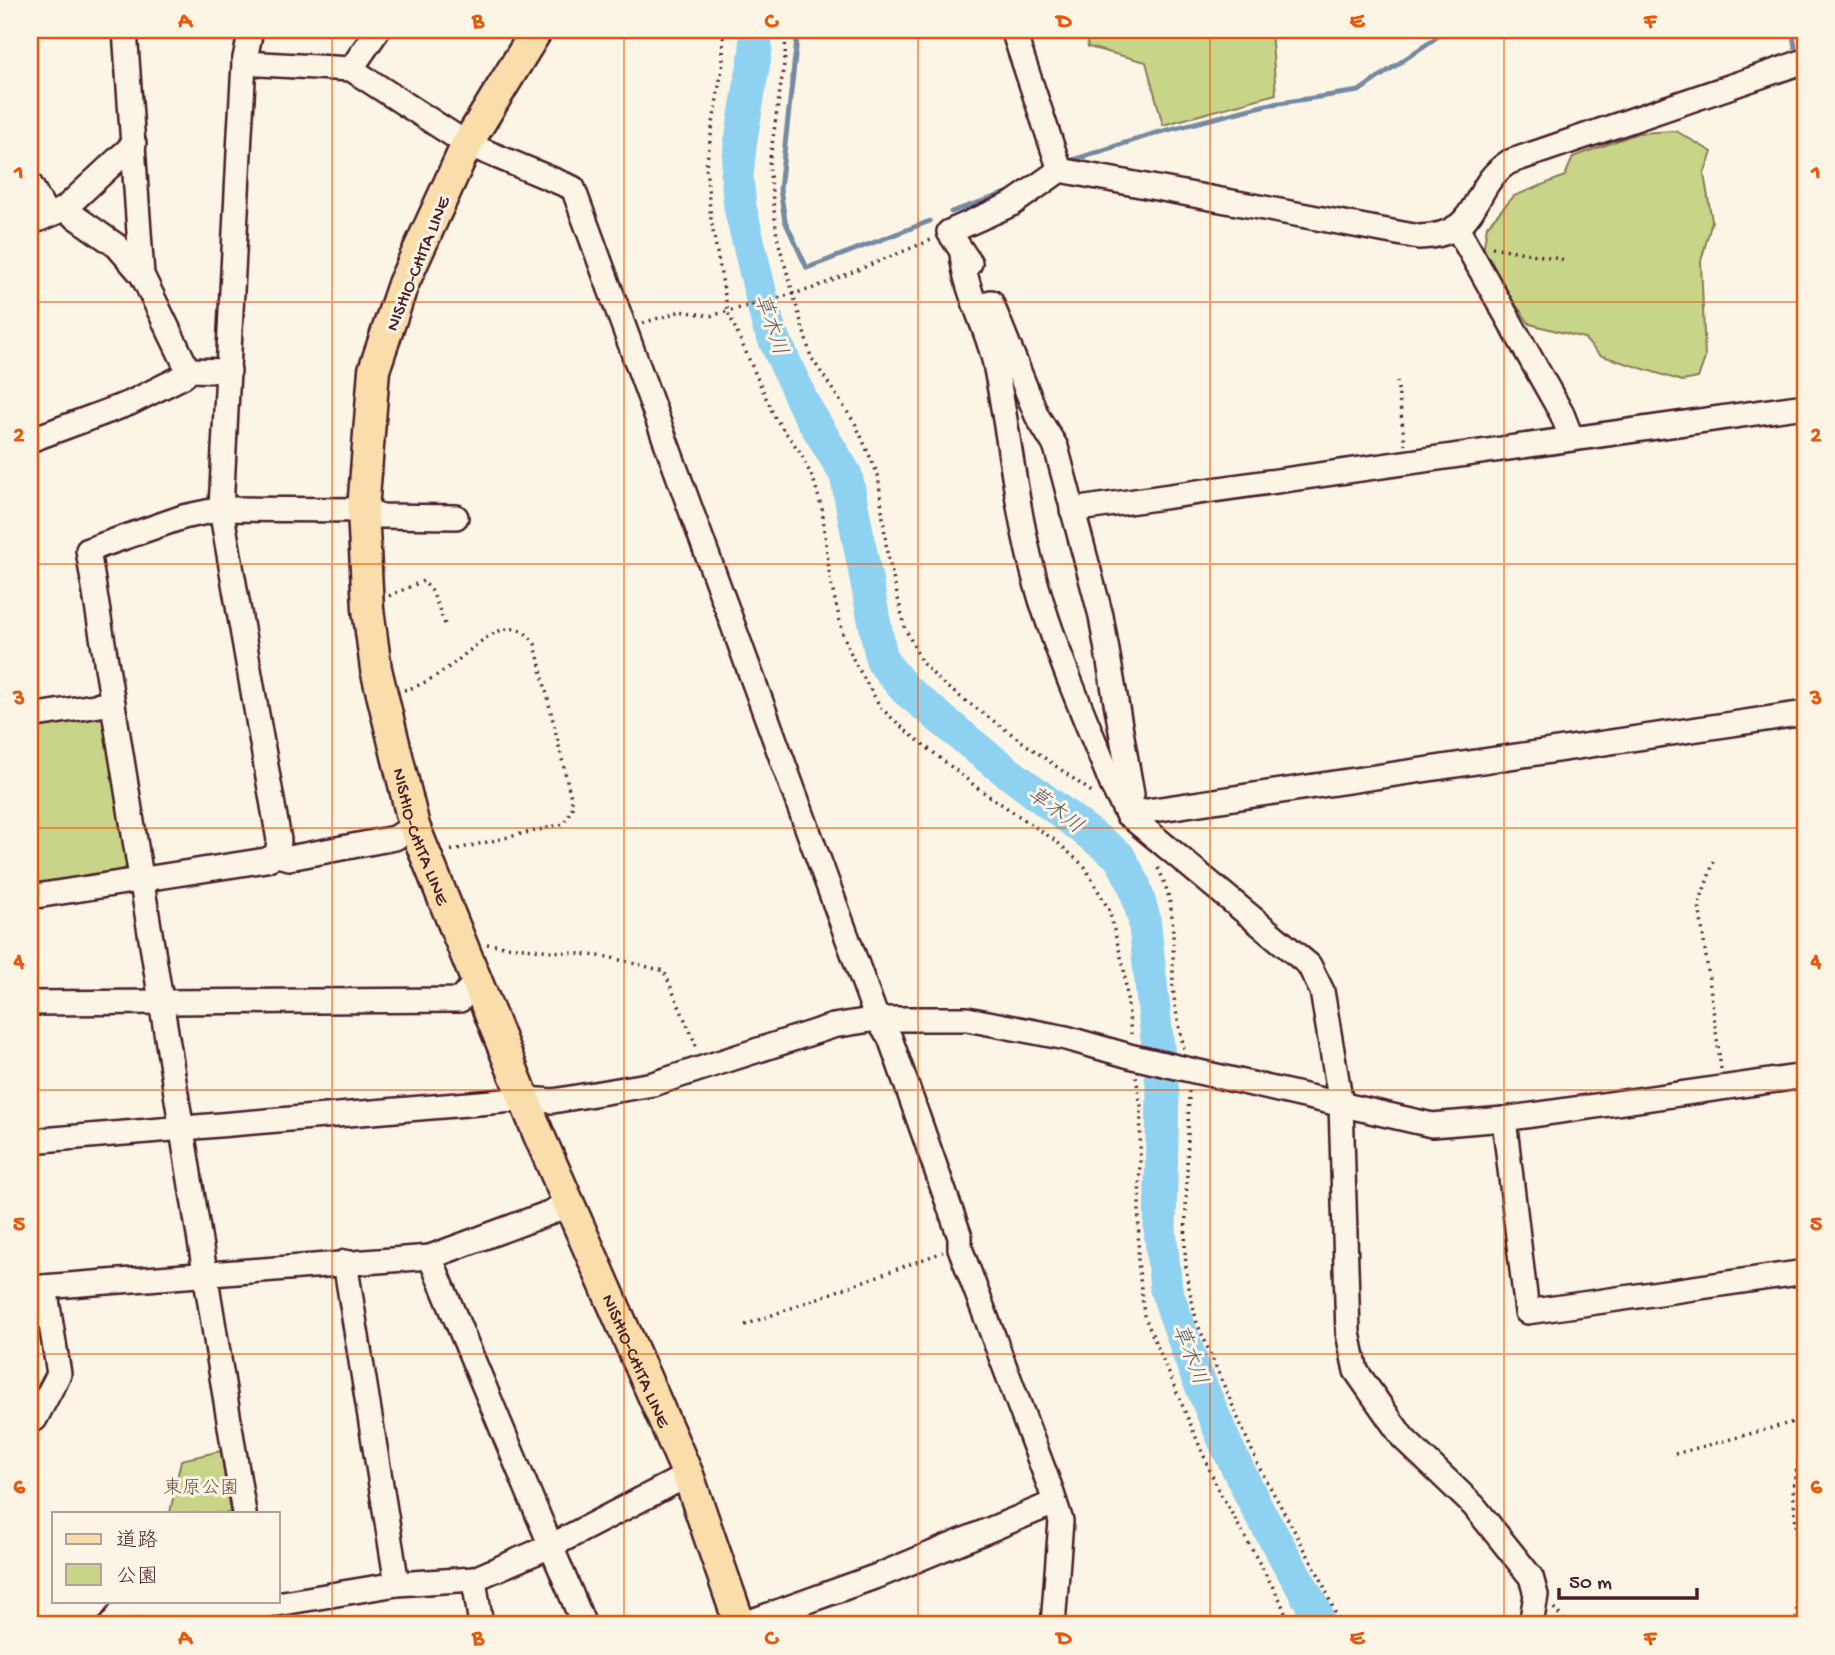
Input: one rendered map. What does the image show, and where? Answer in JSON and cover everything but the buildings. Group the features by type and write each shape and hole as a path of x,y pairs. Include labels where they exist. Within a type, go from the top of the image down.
{"main road":[{"name":"NISHIO-CHITA LINE","path":"537,30 403,284 374,370 363,510 368,600 381,696 414,826 569,1202 688,1475 740,1625"}],"street":[{"path":"124,30 142,275"},
{"path":"250,30 244,63 221,509 279,840 277,855"},
{"path":"351,69 378,30"},
{"path":"1013,30 1060,170"},
{"path":"1462,235 1473,209 1493,175 1509,162 1805,61"},
{"path":"244,63 351,69 476,148 573,188 877,1019 890,1038 960,1237 960,1245 1061,1521 1053,1625"},
{"path":"47,216 134,144"},
{"path":"1127,814 1132,794 1101,616 1056,447 1038,416 977,270 949,232 1012,204 1060,170 1419,237 1462,235"},
{"path":"30,184 47,216 117,246 142,275 188,370"},
{"path":"1462,235 1562,414 1571,437"},
{"path":"962,253 964,274 988,335 995,364 1022,523 1037,585 1089,729 1127,814 1309,965 1322,991 1341,1104 1348,1333 1356,1371 1403,1438 1474,1506 1531,1577 1536,1595 1531,1625"},
{"path":"188,370 229,371"},
{"path":"30,440 130,403 184,376 188,370"},
{"path":"1072,510 1408,464 1571,437 1805,406"},
{"path":"244,1512 159,1002 142,879 88,550 183,517 221,509 363,510 381,516 456,517"},
{"path":"30,716 113,702"},
{"path":"1127,814 1805,713"},
{"path":"30,897 266,860 277,855 289,858 395,838 414,826"},
{"path":"30,1003 460,1000 477,980"},
{"path":"30,1141 527,1099 552,1101 653,1084 833,1026 877,1019 967,1019 1066,1038 1182,1068 1432,1125 1504,1119 1805,1076"},
{"path":"1504,1119 1527,1312 1805,1272"},
{"path":"30,1420 35,1419 59,1374 37,1287 430,1257 549,1213 569,1202"},
{"path":"430,1257 584,1625"},
{"path":"345,1262 397,1584"},
{"path":"111,1625 126,1606 170,1616 260,1611 397,1584 474,1579 551,1546 688,1475"},
{"path":"740,1625 880,1575 1054,1503"},
{"path":"474,1579 481,1625"}],"path":[{"path":"723,30 723,62 706,166 711,220 728,312 745,357 775,418 800,452 814,481 822,509 830,579 843,634 869,690 881,708 905,730 979,789 1056,841 1086,867 1109,911 1124,970 1140,1058 1138,1261 1144,1315 1217,1487 1280,1600 1290,1625"},
{"path":"786,30 785,57 769,164 777,237 811,357 856,425 878,475 896,597 905,628 922,663 944,685 1022,744 1127,814"},
{"path":"626,329 681,311 710,316 811,289 949,232"},
{"path":"1462,235 1565,260"},
{"path":"1397,381 1408,464"},
{"path":"368,600 383,599 423,581 432,590 446,627"},
{"path":"381,696 431,679 486,636 503,630 519,629 528,633 534,643 573,806 570,815 564,824 447,852 428,861"},
{"path":"1153,858 1170,893 1175,942 1172,975 1182,1068 1188,1288 1197,1323 1259,1467 1321,1579 1340,1625"},
{"path":"1714,861 1702,891 1699,919 1724,1088"},
{"path":"465,951 496,943 608,957 664,971 706,1068"},
{"path":"744,1325 960,1245"},
{"path":"1675,1454 1805,1419"},
{"path":"1797,1625 1798,1532 1793,1486 1805,1431"}],"green space":[{"path":"1085,30 1271,30 1276,94 1163,125 1146,62 1088,47"},
{"path":"1676,131 1712,152 1704,174 1712,221 1701,261 1705,358 1698,378 1682,381 1599,355 1584,338 1530,324 1482,259 1487,226 1514,196 1565,176 1573,157 1638,133"},
{"path":"103,710 132,857 119,877 30,895 30,721"},
{"name":"東原公園","path":"221,1451 230,1512 170,1512 181,1460"}],"waterway":[{"name":"草木川","path":"755,30 756,49 737,176 740,207 768,325 804,405 846,475 882,661 906,690 985,755 1119,856 1134,884 1144,918 1163,1094 1160,1229 1166,1289 1194,1369 1227,1447 1256,1506 1315,1610 1319,1625"},
{"path":"798,30 780,189 785,221 807,268 930,221"},
{"path":"1067,162 1156,133 1266,105 1359,91 1447,30"},
{"path":"1792,30 1795,47"},
{"path":"1800,83 1805,122"},
{"path":"951,212 1009,192"}]}
